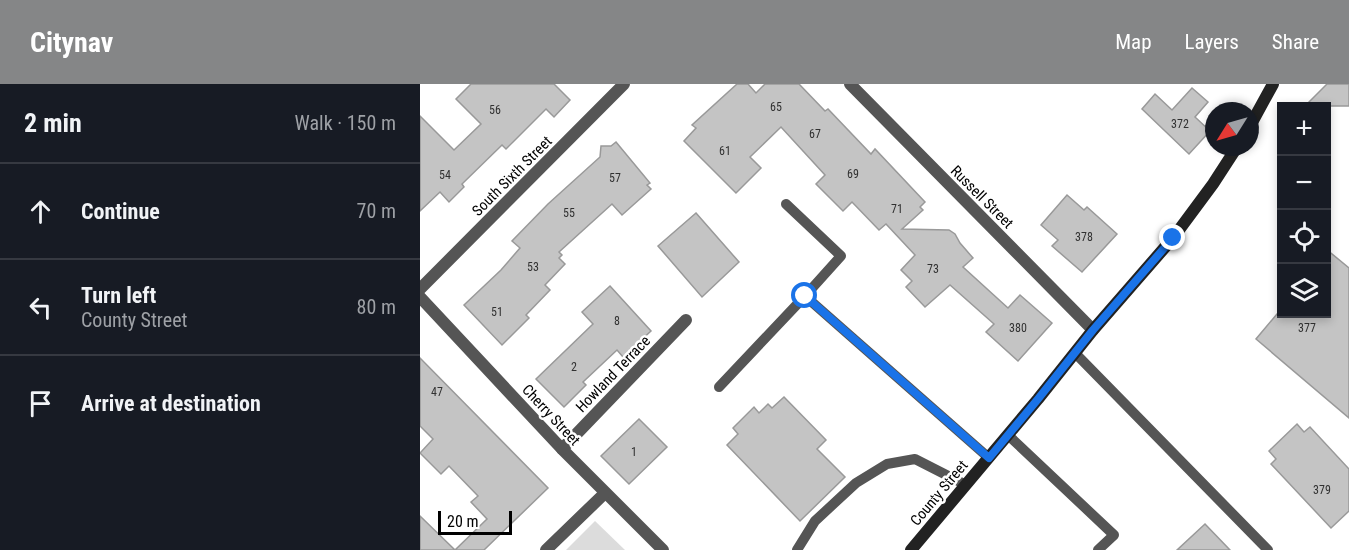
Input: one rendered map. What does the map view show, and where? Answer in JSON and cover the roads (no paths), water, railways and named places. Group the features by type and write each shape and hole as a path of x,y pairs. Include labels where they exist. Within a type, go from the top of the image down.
{"main road":[{"path":"1259,110 1274,84"},
{"name":"County Street","path":"911,550 1093,330 1173,238 1231,156"}],"street":[{"name":"South Sixth Street","path":"420,289 624,84"},
{"name":"Russell Street","path":"850,84 1093,330"},
{"name":"Cherry Street","path":"420,297 562,449 663,550"},
{"name":"Howland Terrace","path":"562,449 686,320"},
{"path":"546,550 605,493"}],"lane":[{"path":"719,387 841,256 786,204"},
{"path":"805,296 989,458"},
{"path":"1075,353 1268,550"},
{"path":"1008,435 1114,535 1098,550"},
{"path":"797,550 814,521 856,483 887,464 915,459 966,485"}]}
